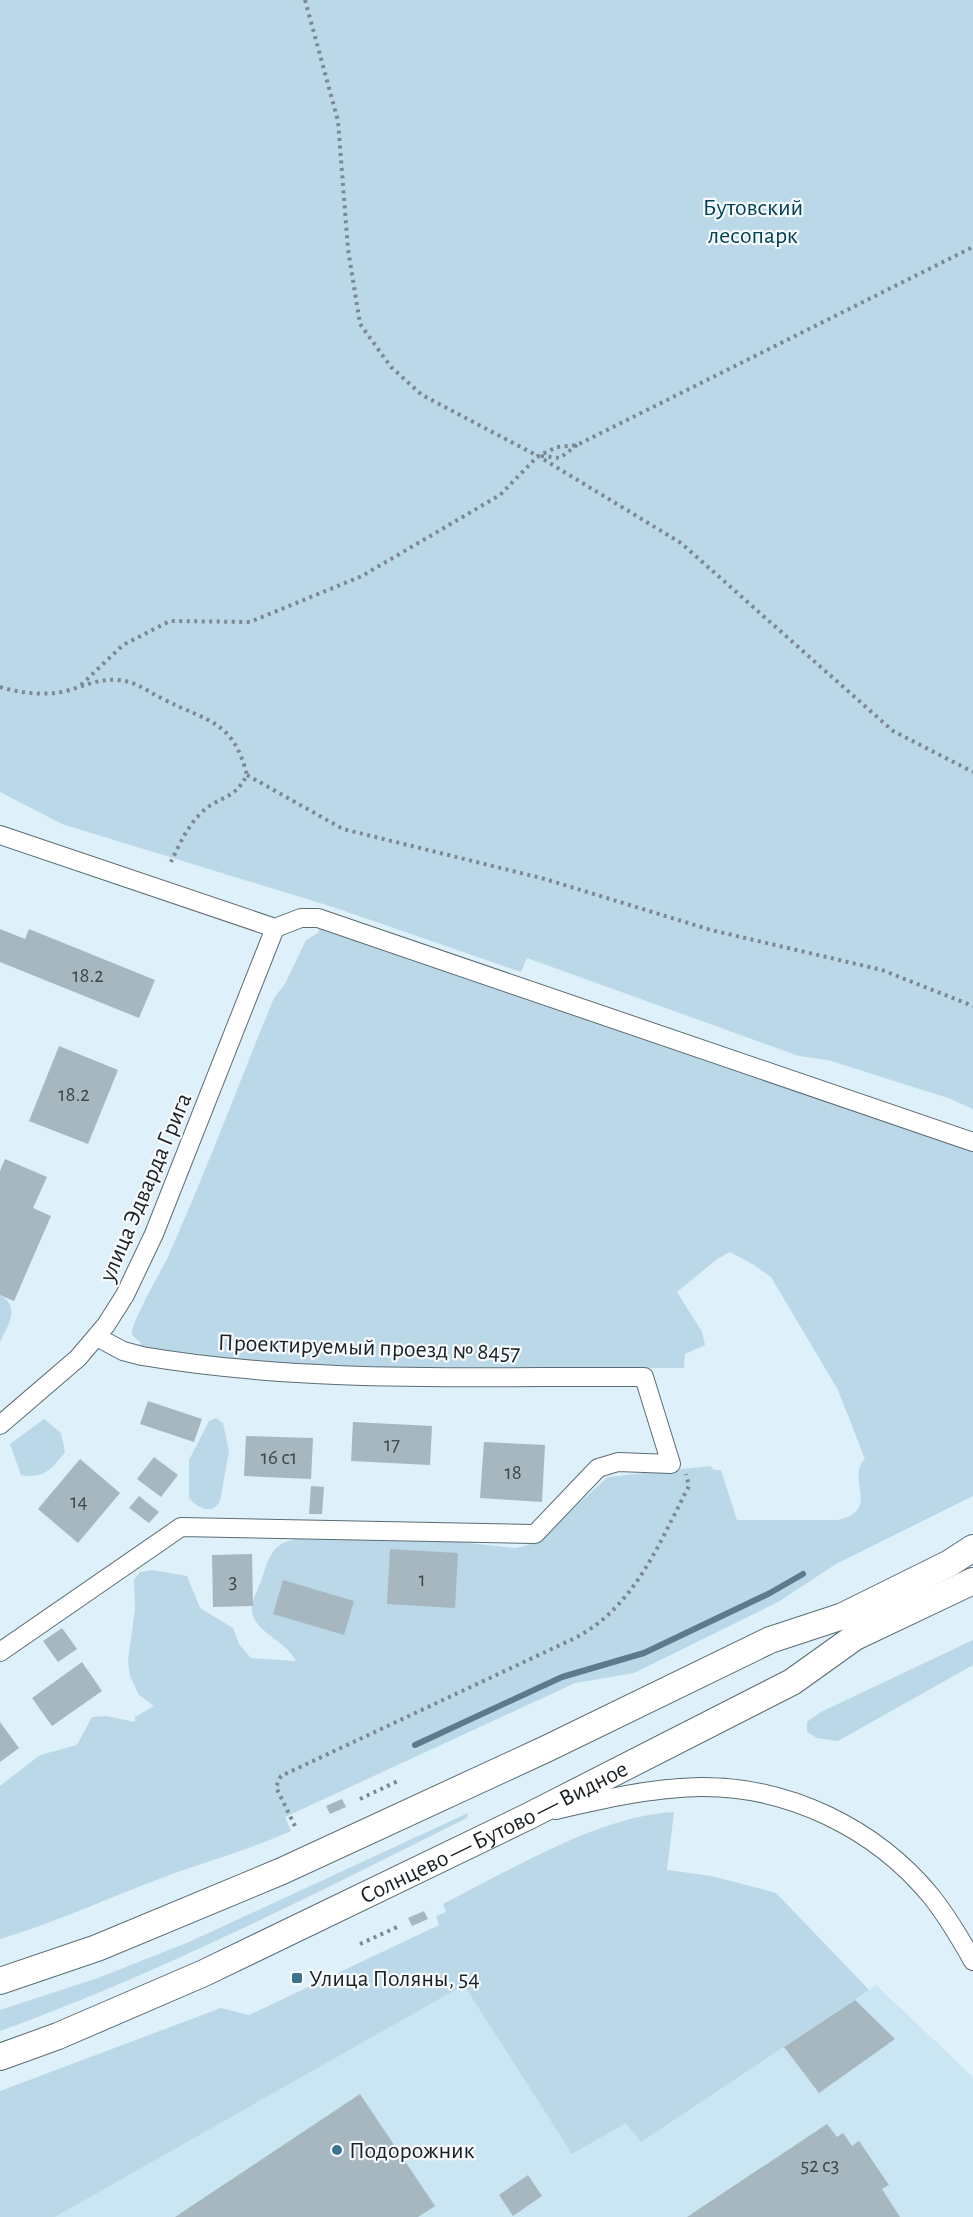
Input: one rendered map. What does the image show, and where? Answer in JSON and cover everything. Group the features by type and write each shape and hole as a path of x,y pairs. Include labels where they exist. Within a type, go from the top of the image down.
{"main road":[{"path":"0,1981 97,1948 282,1871 504,1768 770,1640 843,1616 950,1563 973,1548"},
{"name":"Солнцево — Бутово — Видное","path":"0,2057 58,2036 204,1973 527,1817 792,1683 855,1637 973,1581"}],"street":[{"path":"0,835 275,928 301,918 327,921 973,1142"},
{"name":"улица Эдварда Грига","path":"0,1425 67,1369 97,1338 120,1304 145,1255 275,928"},
{"name":"Проектируемый проезд № 8457","path":"97,1338 123,1351 142,1356 266,1371 371,1376 644,1377 671,1464"},
{"path":"0,1652 181,1527 535,1534 598,1468 618,1462 671,1464"},
{"path":"527,1817 668,1789 711,1788 778,1797 840,1821 888,1853 931,1896 973,1961"}],"path":[{"path":"305,0 338,121 348,249 360,324 391,367 422,395 538,456 681,543 893,731 973,771"},
{"path":"538,456 560,458 577,445 973,247"},
{"path":"81,685 123,645 170,621 250,622 362,576 500,495 538,456 557,447 577,445"},
{"path":"0,687 16,691 55,693 81,685 115,679 136,683 162,699 216,722 241,753 247,775 343,830 545,879 711,930 882,970 973,1006"},
{"path":"171,862 181,840 202,812 233,795 247,775"},
{"path":"295,1826 276,1787 281,1776 575,1638 606,1619 640,1578 690,1486 685,1472 671,1464"},
{"path":"360,1799 400,1780"},
{"path":"360,1944 397,1927"}],"shaded area":[{"path":"666,1870 711,1876 776,1893 869,1990 876,1985 973,2077 973,2217 55,2217"}],"green space":[{"name":"Бутовский лесопарк","path":"0,0 973,0 973,1109 948,1098 828,1060 799,1056 527,958 521,972 333,907 62,824 0,792"},
{"path":"320,928 973,1148 973,1496 836,1564 778,1602 634,1673 575,1683 285,1817 291,1831 0,1939 0,1786 40,1755 77,1745 92,1717 106,1716 135,1722 135,1717 154,1706 139,1695 130,1676 128,1661 135,1609 134,1580 140,1572 152,1570 187,1576 200,1608 233,1628 239,1644 251,1658 296,1661 285,1647 254,1619 252,1607 273,1552 280,1545 299,1539 358,1535 430,1539 516,1548 531,1544 542,1536 608,1477 710,1466 714,1470 721,1470 737,1520 838,1520 851,1515 858,1509 861,1501 859,1475 860,1467 865,1459 838,1390 771,1277 730,1252 717,1259 677,1292 702,1332 705,1345 685,1354 684,1368 325,1367 230,1360 140,1347 141,1343 132,1335 135,1321 180,1229 274,998 285,984 306,940 318,933"},
{"path":"0,1295 10,1305 11,1317 0,1342"},
{"path":"216,1418 223,1423 229,1451 220,1501 217,1506 205,1509 189,1498 189,1460 209,1421"},
{"path":"44,1419 61,1433 65,1452 42,1474 21,1475 10,1444"},
{"path":"973,1640 973,1665 838,1741 817,1738 807,1732 807,1722 821,1712"},
{"path":"674,1812 667,1870 711,1876 776,1893 869,1990 641,2142 626,2123 572,2154 464,1985 55,2217 0,2217 0,2091 221,2008 249,2015 439,1925 436,1916 446,1912 443,1904 526,1861 615,1823"},
{"path":"468,1813 467,1818 236,1931 119,1984 0,2031 0,2010 98,1978 189,1942"}],"building":[{"path":"0,929 25,939 29,929 155,980 139,1018 0,962"},
{"path":"59,1046 118,1070 88,1144 29,1121"},
{"path":"5,1159 47,1177 33,1208 51,1216 14,1301 0,1295 0,1171"},
{"path":"148,1401 202,1419 194,1442 140,1424"},
{"path":"353,1422 432,1426 430,1465 351,1461"},
{"path":"246,1436 313,1438 311,1479 244,1476"},
{"path":"484,1442 545,1445 542,1502 480,1498"},
{"path":"154,1457 178,1475 161,1497 137,1479"},
{"path":"80,1459 120,1493 78,1543 38,1509"},
{"path":"311,1486 324,1487 322,1514 309,1514"},
{"path":"139,1496 159,1512 149,1523 129,1508"},
{"path":"390,1549 458,1553 455,1608 387,1604"},
{"path":"252,1554 253,1606 213,1607 212,1555"},
{"path":"283,1580 354,1601 344,1635 273,1614"},
{"path":"62,1628 77,1649 58,1662 43,1641"},
{"path":"82,1662 102,1691 52,1726 32,1698"},
{"path":"0,1722 19,1748 0,1762"},
{"path":"342,1799 346,1807 330,1814 326,1806"},
{"path":"424,1911 428,1919 412,1926 408,1918"},
{"path":"855,2000 895,2039 819,2093 784,2047"},
{"name":"Подорожник","path":"360,2094 435,2206 418,2217 175,2217"},
{"path":"827,2124 837,2137 843,2133 852,2146 859,2141 889,2185 882,2189 900,2217 687,2217"},
{"path":"528,2175 542,2196 513,2216 499,2195"}],"waterway":[{"path":"415,1745 562,1677 644,1653 770,1593 803,1574"}],"place":[{"name":"Улица Поляны, 54","path":"297,1978"},
{"name":"Подорожник","path":"337,2150"}]}
